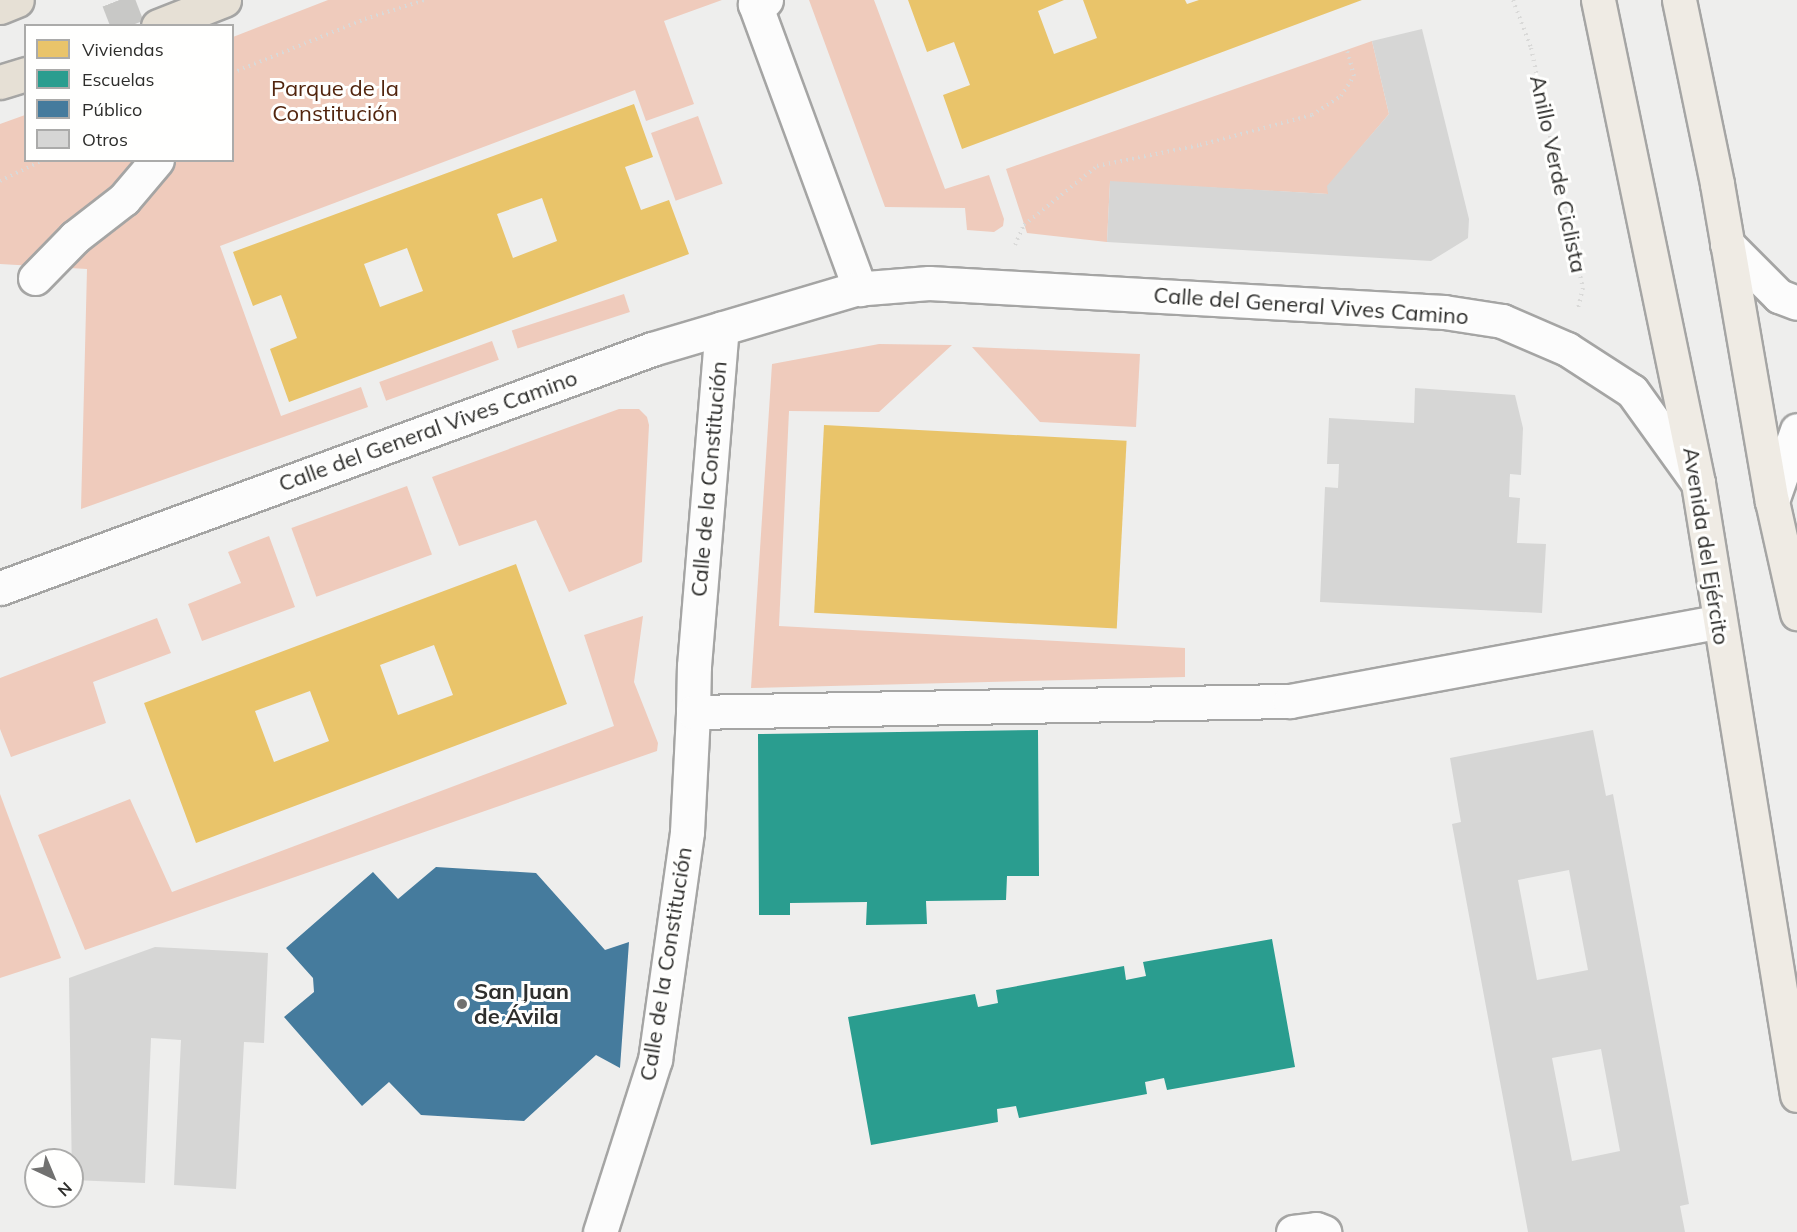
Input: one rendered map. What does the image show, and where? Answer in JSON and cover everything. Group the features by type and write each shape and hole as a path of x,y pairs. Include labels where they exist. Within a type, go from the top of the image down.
{"highway":[{"path":"0,7 17,0"},
{"path":"163,24 224,0"},
{"path":"0,82 24,75"}],"main road":[{"name":"Avenida del Ejército","path":"1598,0 1698,483 1718,622 1797,1095"},
{"path":"1679,0 1727,244 1772,501 1797,613"}],"street":[{"path":"766,0 755,4 860,289"},
{"path":"35,278 75,237 124,199 155,162"},
{"path":"1727,244 1779,296 1797,303"},
{"name":"Calle del General Vives Camino","path":"0,588 652,349 860,289 929,283 1444,312 1502,321 1567,349 1632,391 1698,483"},
{"name":"Calle de la Constitución","path":"600,1232 655,1060 687,832 694,666 722,327"},
{"path":"1772,501 1797,430"},
{"path":"693,712 1290,701 1718,622"},
{"path":"1293,1232 1316,1229 1324,1232"}],"path":[{"path":"234,72 364,19 425,0"},
{"name":"Anillo Verde Ciclista","path":"1513,0 1531,48 1583,288 1567,349"},
{"path":"995,286 1024,225 1097,166 1200,145 1312,115 1341,96 1354,76 1347,50"},
{"path":"0,181 39,162"}],"green space":[{"name":"Parque de la Constitución","path":"328,0 722,0 664,21 694,104 646,121 635,90 220,246 281,416 361,387 368,407 81,509 87,269 0,264 0,124 24,115 24,162 234,162 234,37"},
{"path":"809,0 874,0 945,189 989,175 1004,219 1003,226 994,232 967,230 965,208 885,207"},
{"path":"1372,41 1389,114 1328,186 1328,194 1110,182 1107,242 1027,233 1006,169"},
{"path":"698,116 723,184 676,201 651,133"},
{"path":"624,294 630,312 518,349 512,330"},
{"path":"492,341 499,360 386,401 379,382"},
{"path":"879,344 952,345 879,412 789,411 779,626 1185,648 1185,677 751,688 772,364"},
{"path":"972,347 1140,354 1136,427 1040,422"},
{"path":"619,409 639,409 647,417 649,425 642,562 569,592 536,520 459,546 432,477"},
{"path":"407,486 432,555 316,597 291,528"},
{"path":"269,536 295,607 202,641 188,604 241,583 228,552"},
{"path":"643,616 634,682 658,743 657,751 85,950 38,835 130,799 172,892 614,726 584,635"},
{"path":"157,618 171,653 93,682 106,723 11,757 0,729 0,678"},
{"path":"0,794 61,958 0,978"}],"building: Viviendas":[{"path":"908,0 1064,0 1038,11 1054,54 1097,38 1083,0 1185,0 1187,4 1199,0 1362,0 962,149 943,95 970,85 954,42 927,52"},
{"path":"634,104 653,157 625,167 641,210 669,200 689,254 289,402 270,349 297,338 281,295 253,306 233,252","holes":["542,198 557,241 513,258 497,214","407,248 423,291 380,307 364,264"]},
{"path":"824,425 1127,441 1117,629 814,613"},
{"path":"516,564 567,704 196,843 144,703","holes":["434,645 453,695 398,715 380,665","310,691 329,741 274,762 255,711"]}],"building: Escuelas":[{"path":"1038,730 1039,876 1007,876 1006,900 926,901 927,924 866,925 867,902 790,903 790,915 759,915 758,734"},
{"path":"1272,939 1295,1067 1167,1090 1164,1078 1145,1082 1147,1094 1019,1118 1016,1106 997,1109 998,1122 871,1145 848,1017 975,994 978,1007 998,1003 996,990 1124,966 1126,980 1146,976 1143,962"}],"building: Público":[{"name":"San Juan de Ávila","path":"436,867 536,873 605,950 629,942 620,1068 596,1055 524,1121 421,1115 389,1082 362,1106 284,1017 314,992 313,978 286,948 373,872 398,899"}],"building: Otros":[{"path":"1422,29 1469,219 1468,238 1431,261 1107,242 1110,181 1328,194 1327,186 1389,114 1372,41"},
{"path":"1415,388 1515,395 1523,428 1521,475 1510,474 1509,497 1520,498 1517,543 1546,544 1542,613 1320,602 1325,487 1338,488 1339,464 1327,464 1329,418 1414,423"},
{"path":"1593,730 1606,796 1613,794 1689,1204 1680,1206 1685,1232 1528,1232 1452,824 1461,822 1450,758","holes":["1569,870 1588,970 1537,980 1518,880","1601,1049 1620,1151 1572,1161 1552,1058"]},
{"path":"155,947 268,953 264,1043 244,1042 236,1189 174,1185 181,1040 151,1038 145,1183 84,1180 84,1148 72,1148 69,978"}],"tunnel":[{"path":"118,0 127,24"}],"place":[{"name":"San Juan de Ávila","path":"462,1004"}]}
